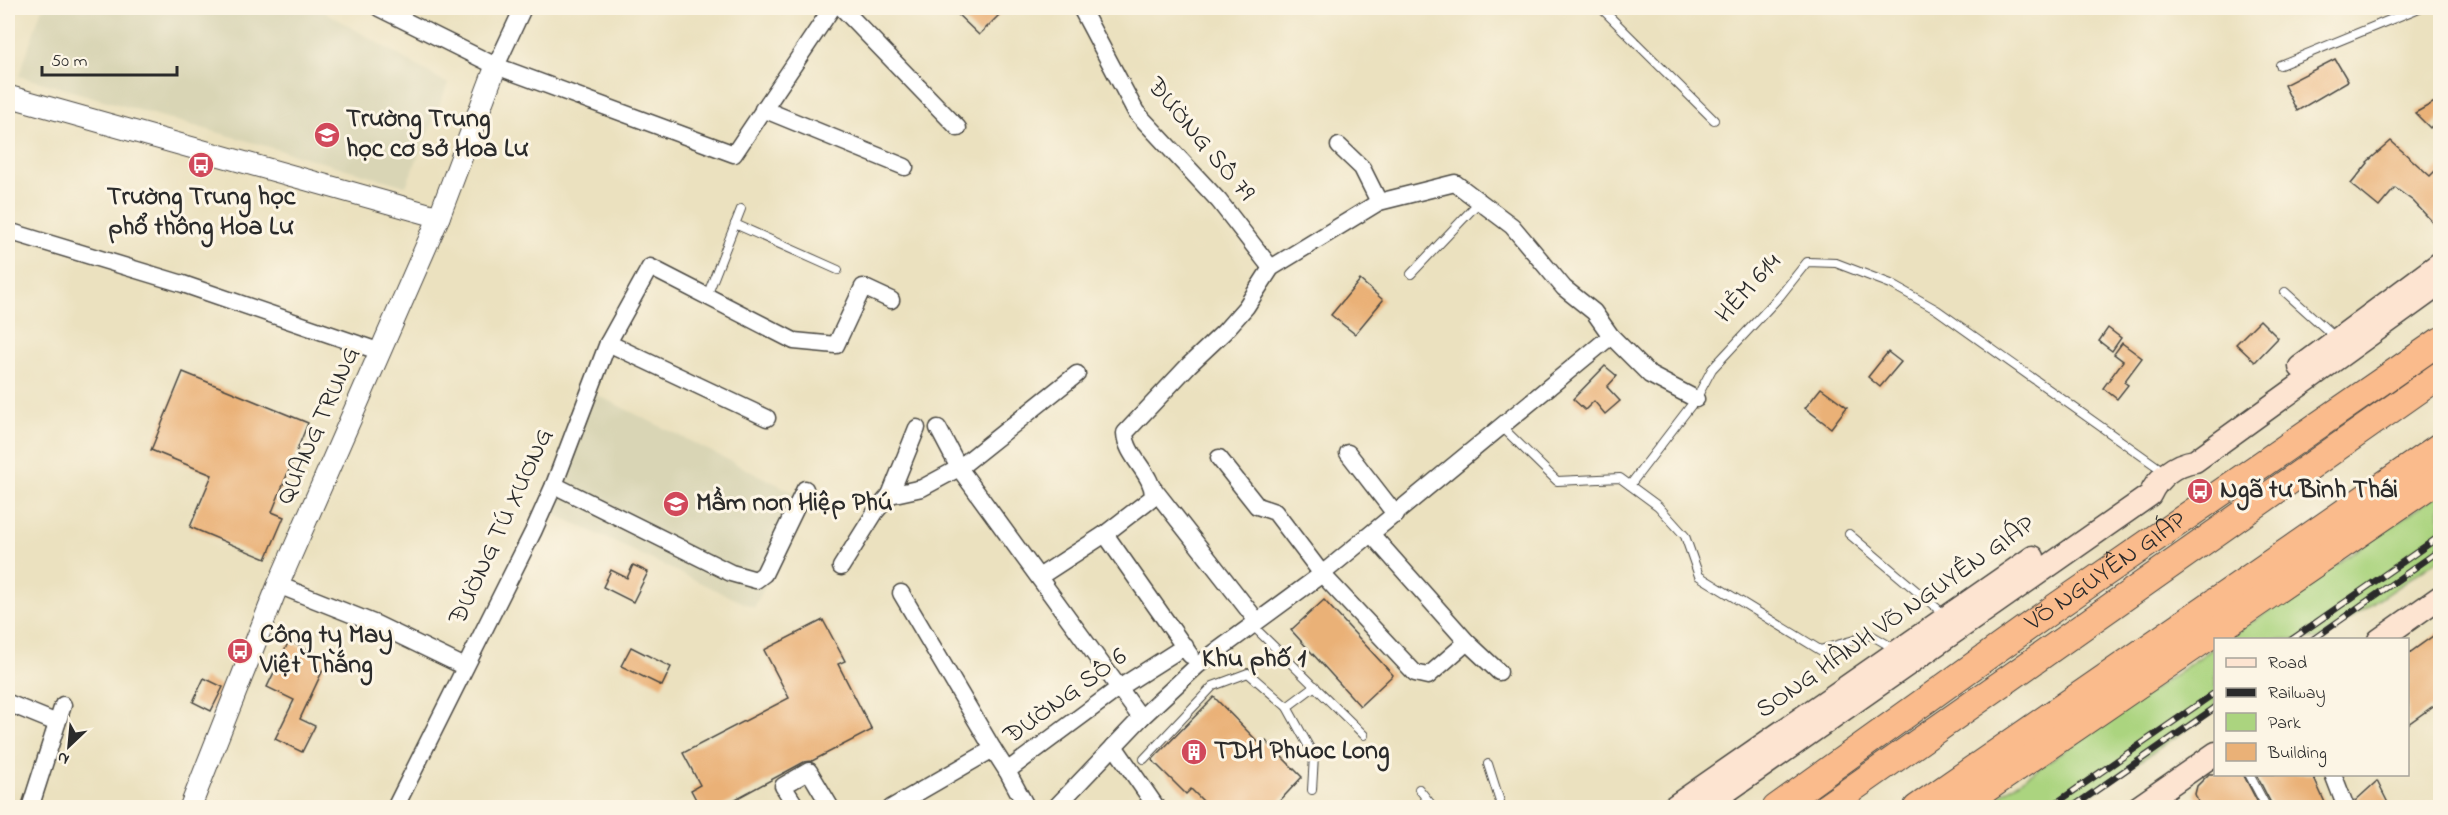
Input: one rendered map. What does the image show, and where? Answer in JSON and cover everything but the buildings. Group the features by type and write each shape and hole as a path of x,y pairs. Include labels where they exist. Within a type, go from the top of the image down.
{"highway":[{"name":"VÕ NGUYÊN GIÁP","path":"1776,807 2050,611 2440,341"},
{"name":"VÕ NGUYÊN GIÁP","path":"1825,807 2440,375"},
{"path":"1917,807 2440,446"},
{"path":"1958,807 2440,478"}],"main road":[{"path":"2168,473 2192,447 2440,263"},
{"name":"SONG HÀNH VÕ NGUYÊN GIÁP","path":"1672,807 2137,485 2194,461 2440,284"},
{"name":"SONG HÀNH VÕ NGUYÊN GIÁP","path":"1703,807 2150,495 2168,473"},
{"path":"2380,638 2440,597"},
{"path":"2137,807 2214,754"}],"street":[{"path":"380,8 496,66 734,154 832,8"},
{"path":"496,66 523,8"},
{"path":"842,8 958,128"},
{"name":"ĐƯỜNG SỐ 79","path":"1081,8 1136,112 1219,201 1270,268"},
{"name":"QUANG TRUNG","path":"190,807 278,585 439,217 496,66"},
{"path":"8,96 439,217"},
{"path":"763,110 905,167"},
{"path":"1339,146 1362,168 1379,202"},
{"path":"1255,623 1153,488 1126,446 1125,433 1188,365 1224,333 1246,307 1270,268 1379,202 1455,183 1481,200 1512,226 1564,288 1594,312 1611,336 1650,375 1696,399"},
{"path":"8,231 183,284 381,352"},
{"name":"ĐƯỜNG TÚ XƯƠNG","path":"395,807 554,485 608,343 650,267 707,296"},
{"path":"707,296 794,341 837,345 862,287 891,300"},
{"path":"1054,807 1141,718 1198,665 1372,535 1611,336"},
{"path":"608,343 767,418"},
{"path":"890,495 922,488 959,468 1077,374"},
{"path":"841,567 876,512 890,495 917,428"},
{"path":"938,428 959,468 1141,718"},
{"path":"1348,453 1395,515"},
{"path":"1219,458 1257,507 1275,512 1322,574 1415,673 1428,676 1467,642"},
{"path":"554,485 731,573 756,580 764,574 805,489"},
{"path":"1038,577 1106,534 1153,497 1153,488"},
{"path":"1106,534 1198,665"},
{"path":"1372,535 1467,642 1499,672"},
{"path":"278,585 376,624 465,667"},
{"path":"901,593 993,749"},
{"name":"ĐƯỜNG SỐ 6","path":"891,807 993,749 1006,771 1119,688 1185,646"},
{"path":"8,703 57,723"},
{"path":"30,807 63,705"},
{"path":"1114,746 1157,807"},
{"path":"797,807 783,786 809,771 831,807"},
{"path":"1006,771 1027,807"},
{"path":"2334,776 2345,805"}],"lane":[{"path":"1601,8 1714,120"},
{"path":"2280,65 2419,8"},
{"path":"1411,274 1481,200"},
{"path":"707,296 741,209"},
{"path":"735,224 838,270"},
{"name":"HẺM 614","path":"1696,399 1712,369 1780,296 1807,262 1836,263 1891,284 1937,310 2168,473"},
{"path":"2285,292 2337,339"},
{"path":"1630,485 1696,399"},
{"path":"1502,427 1557,481 1620,478 1630,485 1658,506 1685,536 1699,576 1820,650 1871,635 1898,651"},
{"path":"1849,534 1948,617"},
{"path":"1255,623 1364,735"},
{"path":"1144,759 1213,686 1248,673 1287,707 1314,756 1312,790"},
{"path":"1287,707 1315,687"},
{"path":"1488,764 1502,807"},
{"path":"2250,776 2267,807"},
{"path":"1419,789 1434,807"}],"shaded area":[{"name":"Trường Trung học cơ sở Hoa Lư","path":"42,8 318,8 448,84 406,186 19,76"},
{"name":"Mầm non Hiệp Phú","path":"595,394 809,500 754,608 544,509"}],"green space":[{"path":"2440,493 2440,558 2321,638 2229,638"},
{"path":"2214,648 2214,711 2072,807 1981,808"}],"railway":[{"path":"2294,638 2440,536"},
{"path":"2315,638 2440,550"},
{"path":"2049,808 2214,693"},
{"path":"2071,808 2214,708"}],"place":[{"name":"Trường Trung học cơ sở Hoa Lư","path":"327,135"},
{"name":"Trường Trung học phổ thông Hoa Lư","path":"201,165"},
{"name":"Ngã tư Bình Thái","path":"2200,491"},
{"name":"Mầm non Hiệp Phú","path":"676,504"},
{"name":"Công ty May Việt Thắng","path":"240,651"},
{"name":"TDH Phuoc Long","path":"1194,752"}],"district":[{"name":"Khu phố 1","path":"1254,659"}]}
